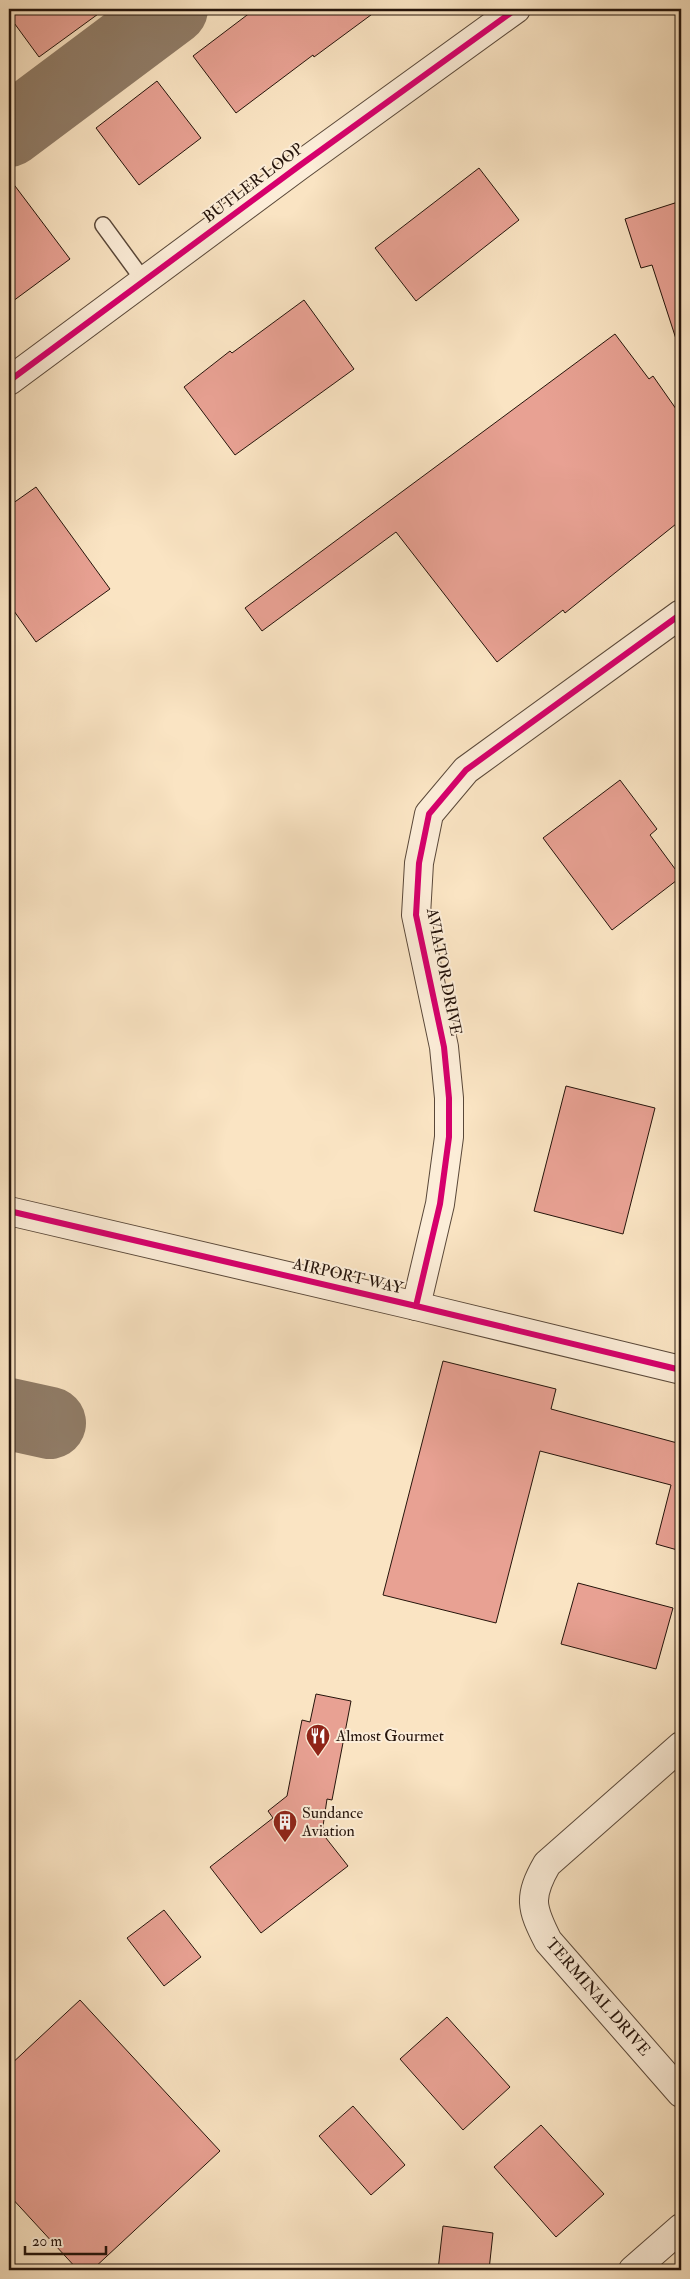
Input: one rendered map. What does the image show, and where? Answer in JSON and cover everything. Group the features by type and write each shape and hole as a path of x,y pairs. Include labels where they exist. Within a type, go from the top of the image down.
{"street":[{"name":"BUTLER LOOP","path":"9,381 298,166 516,9"},
{"name":"AVIATOR DRIVE","path":"416,1306 440,1204 449,1137 449,1098 444,1047 416,915 419,862 429,814 466,770 681,614"},
{"name":"AIRPORT WAY","path":"9,1211 681,1370"},
{"name":"TERMINAL DRIVE","path":"681,1746 547,1864 535,1884 534,1915 548,1941 681,2093"},
{"path":"633,2270 681,2228"}],"lane":[{"path":"103,225 144,281"}],"building":[{"path":"9,9 105,9 39,57 9,16"},
{"path":"255,9 379,9 314,57 313,55 236,113 193,56"},
{"path":"157,81 201,138 139,185 96,128"},
{"path":"479,168 519,220 416,301 375,248"},
{"path":"9,178 70,259 9,304"},
{"path":"681,201 681,341 677,342 652,265 641,268 625,219"},
{"path":"304,300 354,369 235,455 184,387 230,351 232,353"},
{"path":"615,334 649,379 653,376 681,416 681,520 565,613 563,610 497,662 396,532 262,631 245,608"},
{"path":"36,487 110,589 36,642 9,604 9,506"},
{"path":"620,780 657,829 650,835 681,877 612,930 543,838"},
{"path":"566,1086 655,1108 623,1234 534,1211"},
{"path":"443,1361 556,1389 551,1409 681,1444 681,1551 656,1544 671,1485 540,1451 496,1623 383,1595"},
{"path":"578,1583 673,1608 656,1669 561,1644"},
{"name":"Sundance Aviation","path":"316,1694 351,1701 332,1800 327,1799 322,1833 348,1866 261,1933 210,1867 273,1818 268,1811 287,1796 302,1720 310,1722"},
{"path":"164,1910 201,1957 164,1986 127,1938"},
{"path":"80,2000 220,2151 92,2270 78,2270 9,2195 9,2066"},
{"path":"447,2017 510,2087 463,2130 400,2059"},
{"path":"353,2106 405,2165 371,2195 319,2136"},
{"path":"541,2125 604,2194 556,2237 494,2167"},
{"path":"443,2226 493,2233 489,2270 438,2270"}],"taxiway":[{"path":"9,131 172,9"},
{"path":"9,1414 50,1423"}],"cycle path":[{"path":"9,381 299,166 516,9"},
{"path":"416,1306 440,1204 449,1137 449,1098 444,1047 416,915 419,863 429,814 466,770 681,614"},
{"path":"9,1211 681,1370"}],"place":[{"name":"Almost Gourmet","path":"318,1757"},
{"name":"Sundance Aviation","path":"285,1843"}]}
